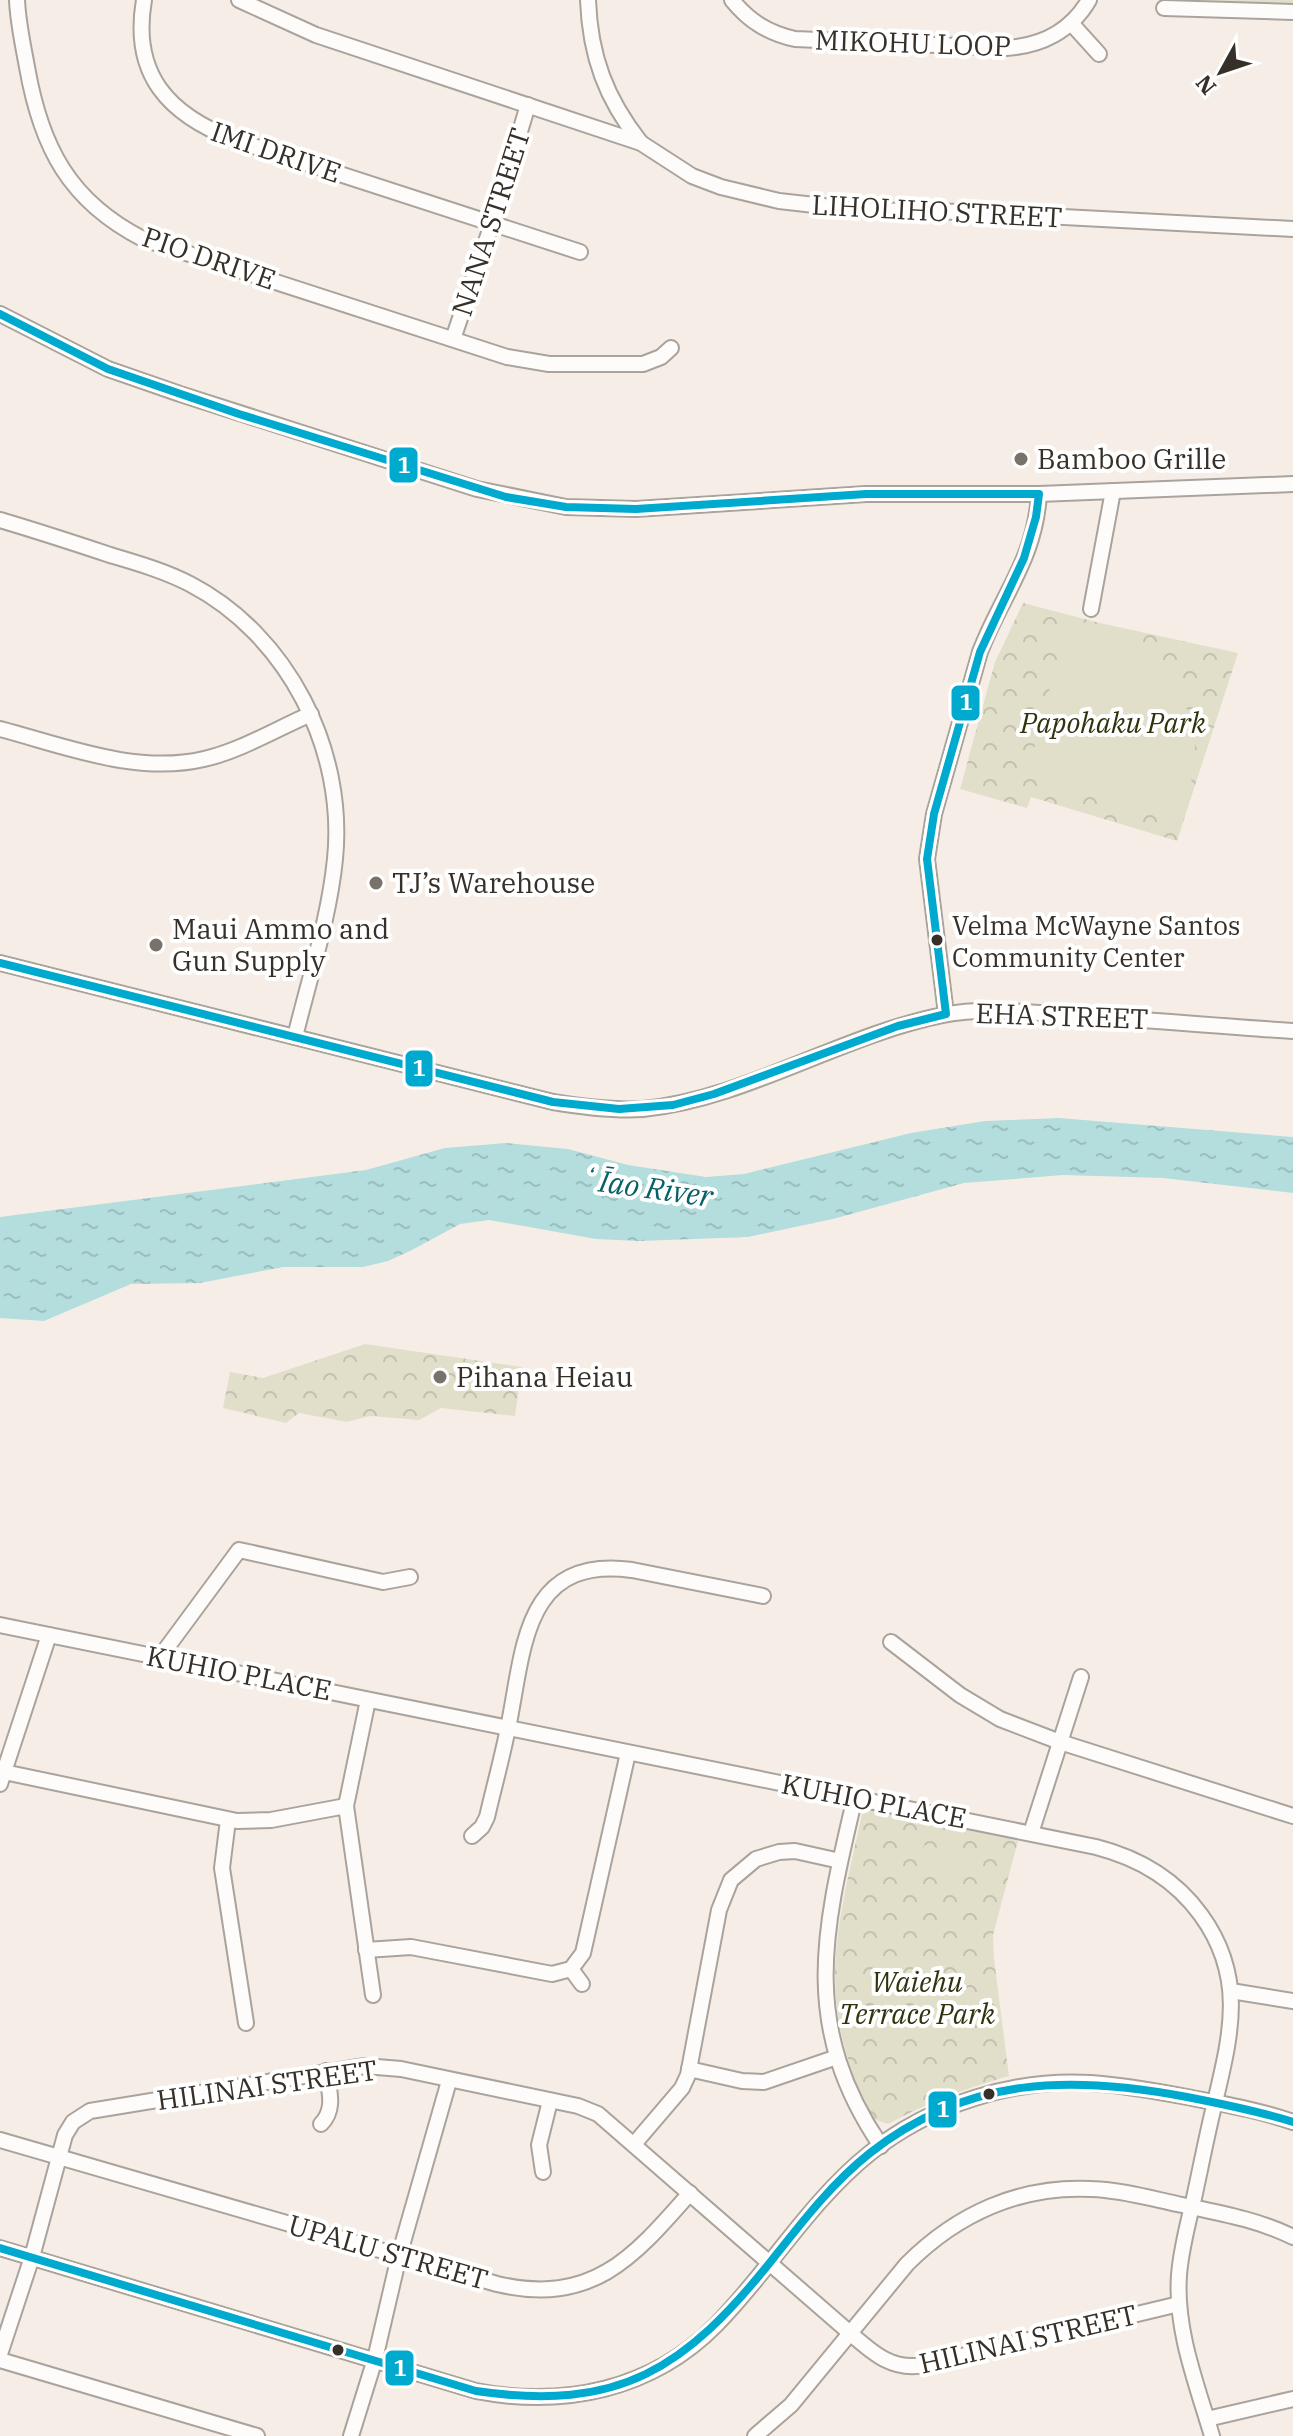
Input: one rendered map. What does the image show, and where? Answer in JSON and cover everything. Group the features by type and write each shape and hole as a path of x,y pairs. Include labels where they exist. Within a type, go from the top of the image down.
{"street":[{"name":"PIO DRIVE","path":"17,0 34,105 57,162 74,186 95,207 143,239 507,357 549,364 643,364 655,360 671,348"},
{"name":"IMI DRIVE","path":"144,0 142,40 149,68 163,93 191,120 235,140 580,252"},
{"name":"LIHOLIHO STREET","path":"239,0 316,35 641,143 679,169 721,187 812,206 859,210 967,212 1293,229"},
{"path":"588,0 595,60 614,106 641,143"},
{"name":"MIKOHU LOOP","path":"732,0 766,30 795,39 1014,47 1052,37 1071,23 1089,0"},
{"path":"1164,8 1293,12"},
{"path":"1071,23 1099,54"},
{"name":"NANA STREET","path":"453,339 528,105"},
{"path":"598,127 614,106"},
{"path":"0,314 108,369 239,414 477,489 566,507 636,509 866,494 1039,494 1293,484"},
{"path":"1091,609 1113,491"},
{"path":"946,1014 928,882 929,842 980,652 991,622 1028,554 1039,494"},
{"path":"0,520 148,567 190,584 244,623 272,651 296,686 325,751 331,778 335,857 295,1037"},
{"path":"0,729 136,763 168,765 228,752 311,714"},
{"name":"EHA STREET","path":"0,963 553,1102 597,1108 642,1109 714,1094 898,1026 946,1014 991,1010 1293,1031"},
{"path":"160,1657 239,1550 383,1582 410,1577"},
{"path":"472,1836 487,1817 529,1624 546,1598 570,1578 590,1571 622,1568 763,1596"},
{"name":"KUHIO PLACE","path":"0,1625 1031,1833 1115,1852 1142,1863 1166,1879 1206,1922 1223,1956 1231,1991 1231,2033 1182,2253 1179,2304 1187,2346 1212,2436"},
{"path":"49,1635 2,1778 228,1820 271,1820 346,1806"},
{"path":"891,1642 979,1708 1021,1728 1293,1816"},
{"path":"1031,1833 1081,1677"},
{"path":"368,1700 346,1806 373,1995"},
{"path":"366,1950 411,1947 552,1974 571,1969 583,1953 628,1753"},
{"path":"855,1797 827,1929 824,1962 827,2017 837,2057 858,2112 881,2146"},
{"path":"228,1820 222,1868 246,2023"},
{"path":"635,2143 682,2088 689,2069 719,1910 731,1880 756,1859 779,1852 795,1851 840,1861"},
{"path":"571,1969 582,1984"},
{"path":"1231,1991 1293,2001"},
{"path":"689,2069 757,2083 837,2057"},
{"name":"HILINAI STREET","path":"0,2354 70,2126 90,2111 326,2071 377,2066 578,2106 598,2114 850,2333 885,2361 898,2365 918,2366 1179,2304"},
{"path":"321,2124 331,2106 326,2071"},
{"path":"351,2436 375,2359 399,2256 449,2081"},
{"path":"0,2248 476,2391 533,2399 590,2393 645,2375 694,2345 725,2315 835,2185 881,2146 938,2112 1011,2089 1087,2083 1126,2086 1215,2102 1293,2122"},
{"path":"543,2172 539,2145 550,2101"},
{"name":"UPALU STREET","path":"0,2140 513,2288 564,2288 596,2278 625,2262 650,2239 690,2193"},
{"path":"755,2436 791,2405 925,2246 968,2216 992,2205 1017,2196 1068,2188 1121,2192 1239,2217 1293,2237"},
{"path":"0,2360 257,2436"},
{"path":"1207,2419 1293,2399"}],"green space":[{"path":"1188,0 1293,0 1293,6"},
{"name":"Papohaku Park","path":"1023,603 1238,653 1177,841 1031,797 1027,808 960,789 995,662"},
{"path":"1068,620 1088,623 1128,642 1147,656 1177,691 1187,710 1195,741 1192,775 1182,821 1039,782 1029,768"},
{"path":"365,1344 522,1367 515,1416 441,1408 419,1420 370,1416 347,1422 299,1413 286,1423 223,1408 230,1372 263,1378"},
{"name":"Waiehu Terrace Park","path":"873,1810 1018,1841 993,1935 1009,2076 947,2097 888,2124 873,2119 854,2077 842,2039 836,2003 835,1968 844,1896 862,1814"},
{"path":"924,1845 962,1853 958,1875 919,1867"}],"water":[{"name":"ʻĪao River","path":"1059,1118 1293,1137 1293,1193 1163,1178 1063,1175 964,1183 833,1219 748,1237 639,1241 596,1239 489,1220 460,1224 388,1261 363,1267 283,1267 200,1283 131,1284 44,1321 0,1318 0,1217 366,1170 445,1148 506,1143 568,1149 628,1165 706,1177 744,1174 911,1133 985,1121"}],"transit line":[{"name":"1","path":"0,314 108,369 239,414 506,497 566,507 636,509 866,494 1039,494 1024,558 980,652 934,814 927,859 946,1014 898,1026 714,1094 673,1105 619,1109 553,1102 0,963"},
{"name":"1","path":"0,2248 476,2391 526,2396 571,2395 610,2388 645,2374 678,2355 740,2298 818,2204 856,2165 907,2128 945,2109 983,2096 1022,2088 1102,2086 1187,2097 1293,2122"}],"place":[{"name":"Bamboo Grille","path":"1021,459"},
{"name":"TJ’s Warehouse","path":"376,883"},
{"name":"Velma McWayne Santos Community Center","path":"937,940"},
{"name":"Maui Ammo and Gun Supply","path":"156,945"},
{"name":"Pihana Heiau","path":"440,1377"}]}
